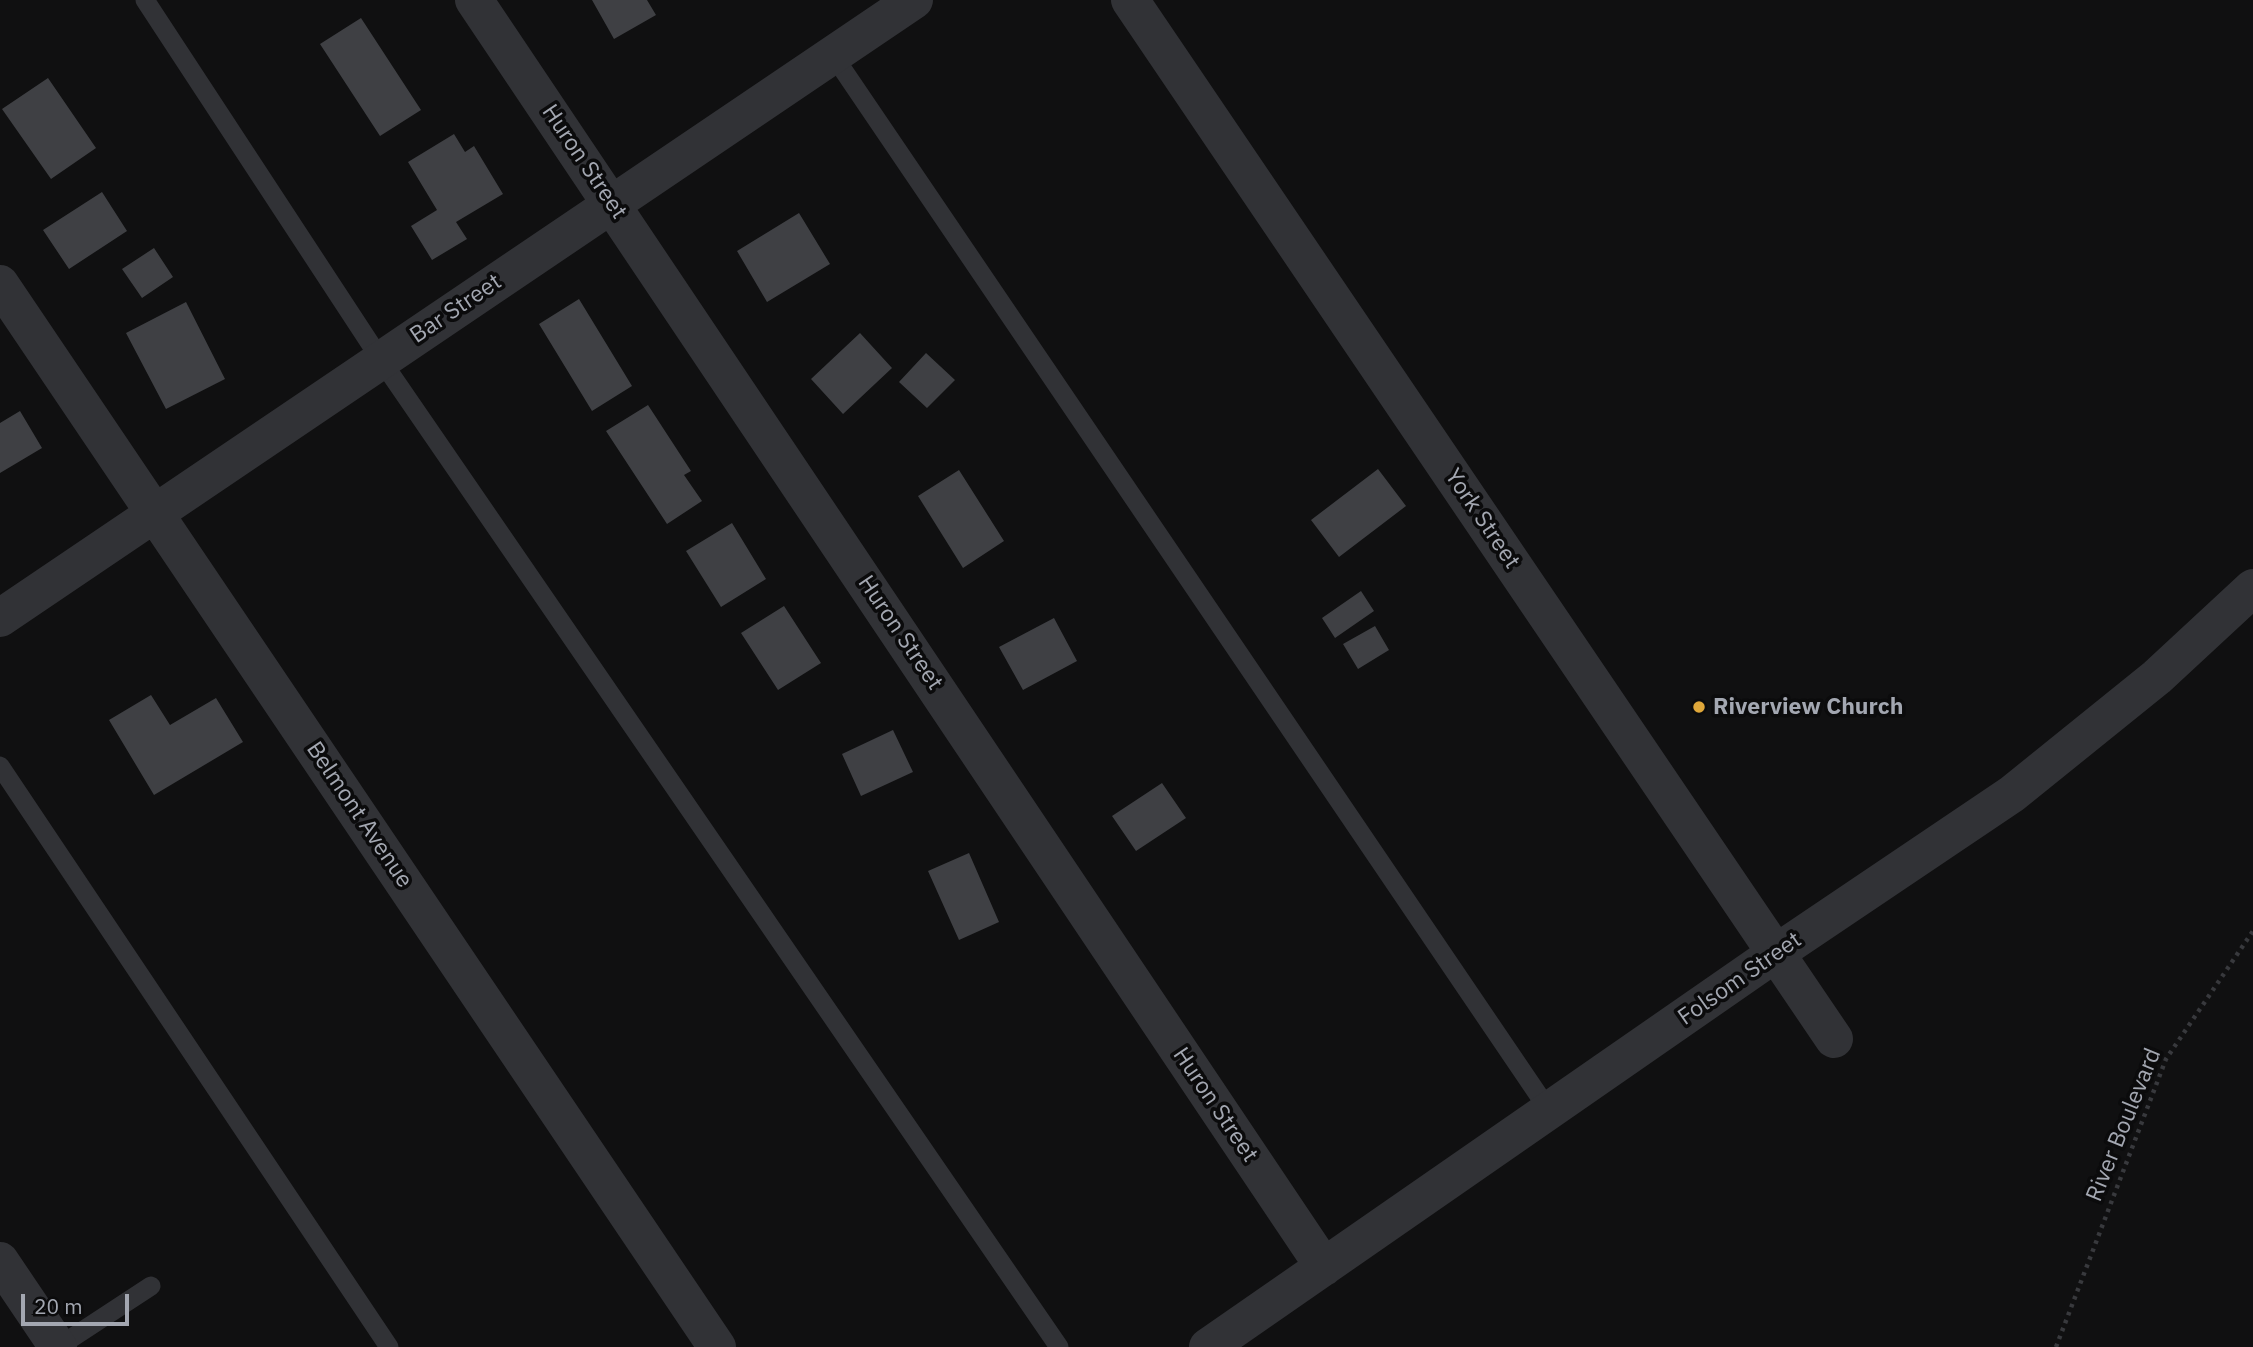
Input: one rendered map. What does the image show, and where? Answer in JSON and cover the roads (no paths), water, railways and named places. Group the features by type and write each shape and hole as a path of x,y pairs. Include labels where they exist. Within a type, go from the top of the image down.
{"street":[{"name":"Huron Street","path":"474,0 1324,1267"},
{"name":"Bar Street","path":"0,618 914,0"},
{"name":"York Street","path":"1130,0 1834,1038"},
{"name":"Belmont Avenue","path":"0,284 718,1347"},
{"name":"Folsom Street","path":"1208,1347 1776,953 2012,794 2157,677 2253,588"},
{"path":"0,1261 58,1347"}],"lane":[{"path":"145,0 381,360 1059,1347"},
{"path":"833,55 1550,1112"},
{"path":"0,766 389,1347"},
{"path":"58,1347 152,1286"}],"place":[{"name":"Riverview Church","path":"1699,707"}]}
